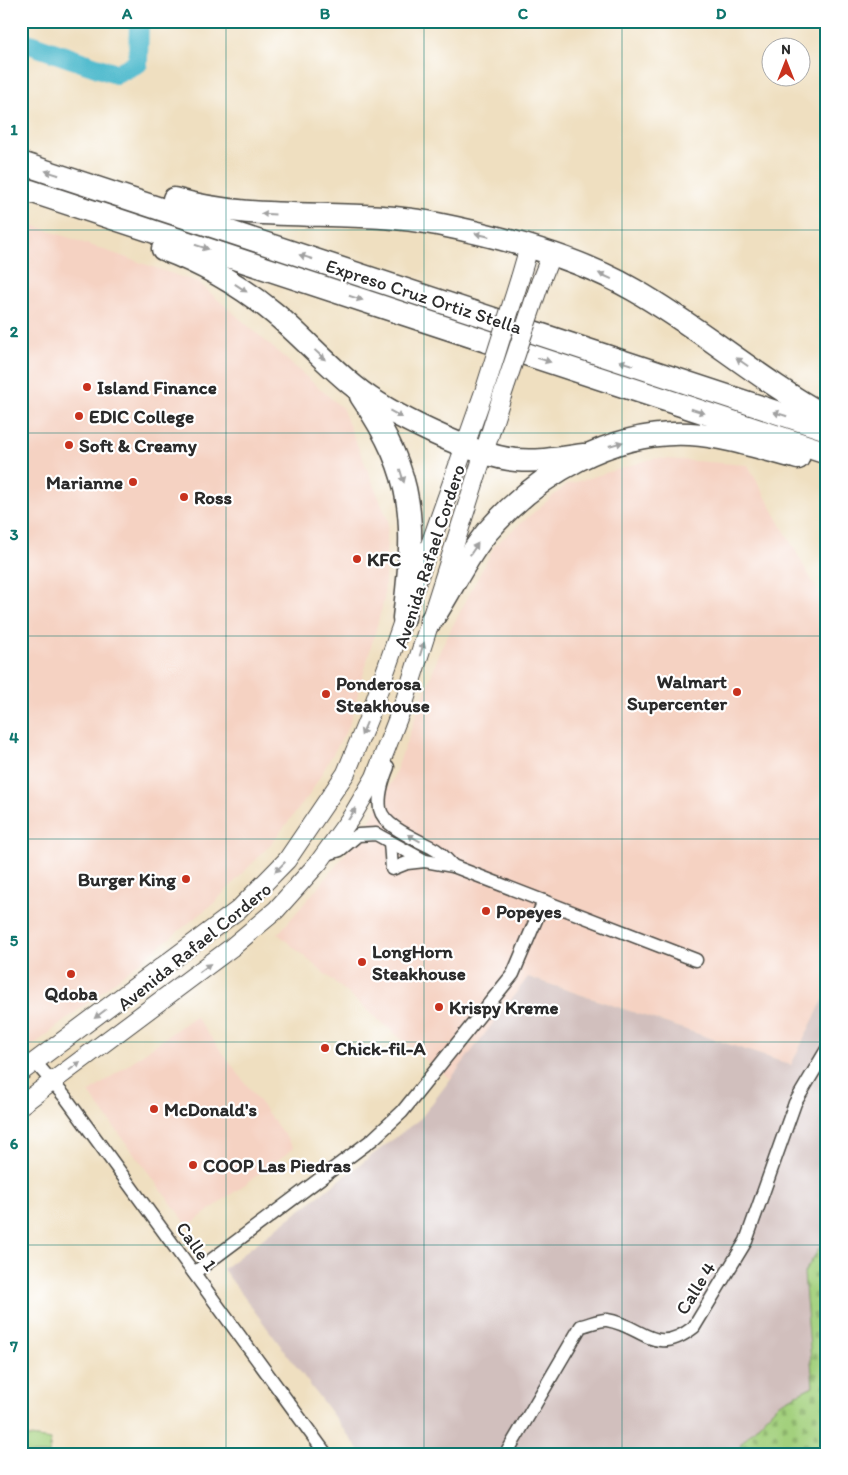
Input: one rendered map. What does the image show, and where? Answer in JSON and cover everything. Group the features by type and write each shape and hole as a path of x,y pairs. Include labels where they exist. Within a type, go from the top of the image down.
{"highway":[{"name":"Expreso Cruz Ortiz Stella","path":"21,162 827,429"},
{"path":"83,183 145,191 195,205 250,213 374,218 437,224 529,247 551,254 632,288 662,306 795,400 827,417"},
{"name":"Expreso Cruz Ortiz Stella","path":"21,188 827,453"},
{"path":"72,204 126,236 172,252 220,274 274,313 355,387 407,420 474,449 498,457 534,461 584,455 619,443 671,434 721,438 805,460 827,460"},
{"path":"355,387 388,441 403,478 410,511 411,541 404,618"},
{"path":"431,621 487,532 536,487 584,455"}],"main road":[{"name":"Avenida Rafael Cordero","path":"21,1105 231,948 276,910 324,855 375,777 431,621 474,449 485,389 529,247"},
{"name":"Avenida Rafael Cordero","path":"28,1067 238,910 287,860 346,773 371,712 404,618 474,449 502,396 551,254"}],"street":[{"path":"388,745 390,762 382,781 380,810 387,820 401,831 437,851 453,866"},
{"path":"324,855 340,850 358,835 376,834 425,861"},
{"path":"390,842 392,869 407,863 425,861 453,866 696,960"},
{"path":"194,1273 373,1139 402,1112 513,974 544,901"},
{"name":"Calle 4","path":"506,1454 581,1326 606,1320 658,1341 680,1338 694,1327 746,1241 795,1103 827,1049"},
{"name":"Calle 1","path":"28,1067 53,1082 326,1454"}],"shaded area":[{"path":"21,221 199,283 342,408 388,520 384,600 349,726 310,794 270,845 213,904 21,1055"},
{"path":"655,458 748,465 827,608 827,992 791,1065 528,977 451,1079 427,1061 278,934 336,866 370,821 392,781 442,646 495,545 566,485"},
{"path":"528,977 791,1065 827,992 827,1236 804,1273 813,1386 779,1403 741,1443 739,1454 362,1454 223,1269 421,1118"},
{"path":"195,1016 294,1148 188,1226 89,1093"}],"green space":[{"path":"827,1236 827,1454 739,1454 741,1443 779,1403 813,1386 804,1273"},
{"path":"23,1436 51,1440 49,1454 21,1454"}],"waterway":[{"path":"21,41 116,74 138,63 139,21"}],"place":[{"name":"Island Finance","path":"87,387"},
{"name":"EDIC College","path":"79,416"},
{"name":"Soft & Creamy","path":"69,445"},
{"name":"Marianne","path":"133,482"},
{"name":"Ross","path":"184,497"},
{"name":"KFC","path":"357,559"},
{"name":"Walmart Supercenter","path":"737,692"},
{"name":"Ponderosa Steakhouse","path":"326,694"},
{"name":"Burger King","path":"186,879"},
{"name":"Popeyes","path":"486,911"},
{"name":"LongHorn Steakhouse","path":"362,962"},
{"name":"Qdoba","path":"71,974"},
{"name":"Krispy Kreme","path":"439,1007"},
{"name":"Chick-fil-A","path":"325,1048"},
{"name":"McDonald's","path":"154,1109"},
{"name":"COOP Las Piedras","path":"193,1165"}]}
